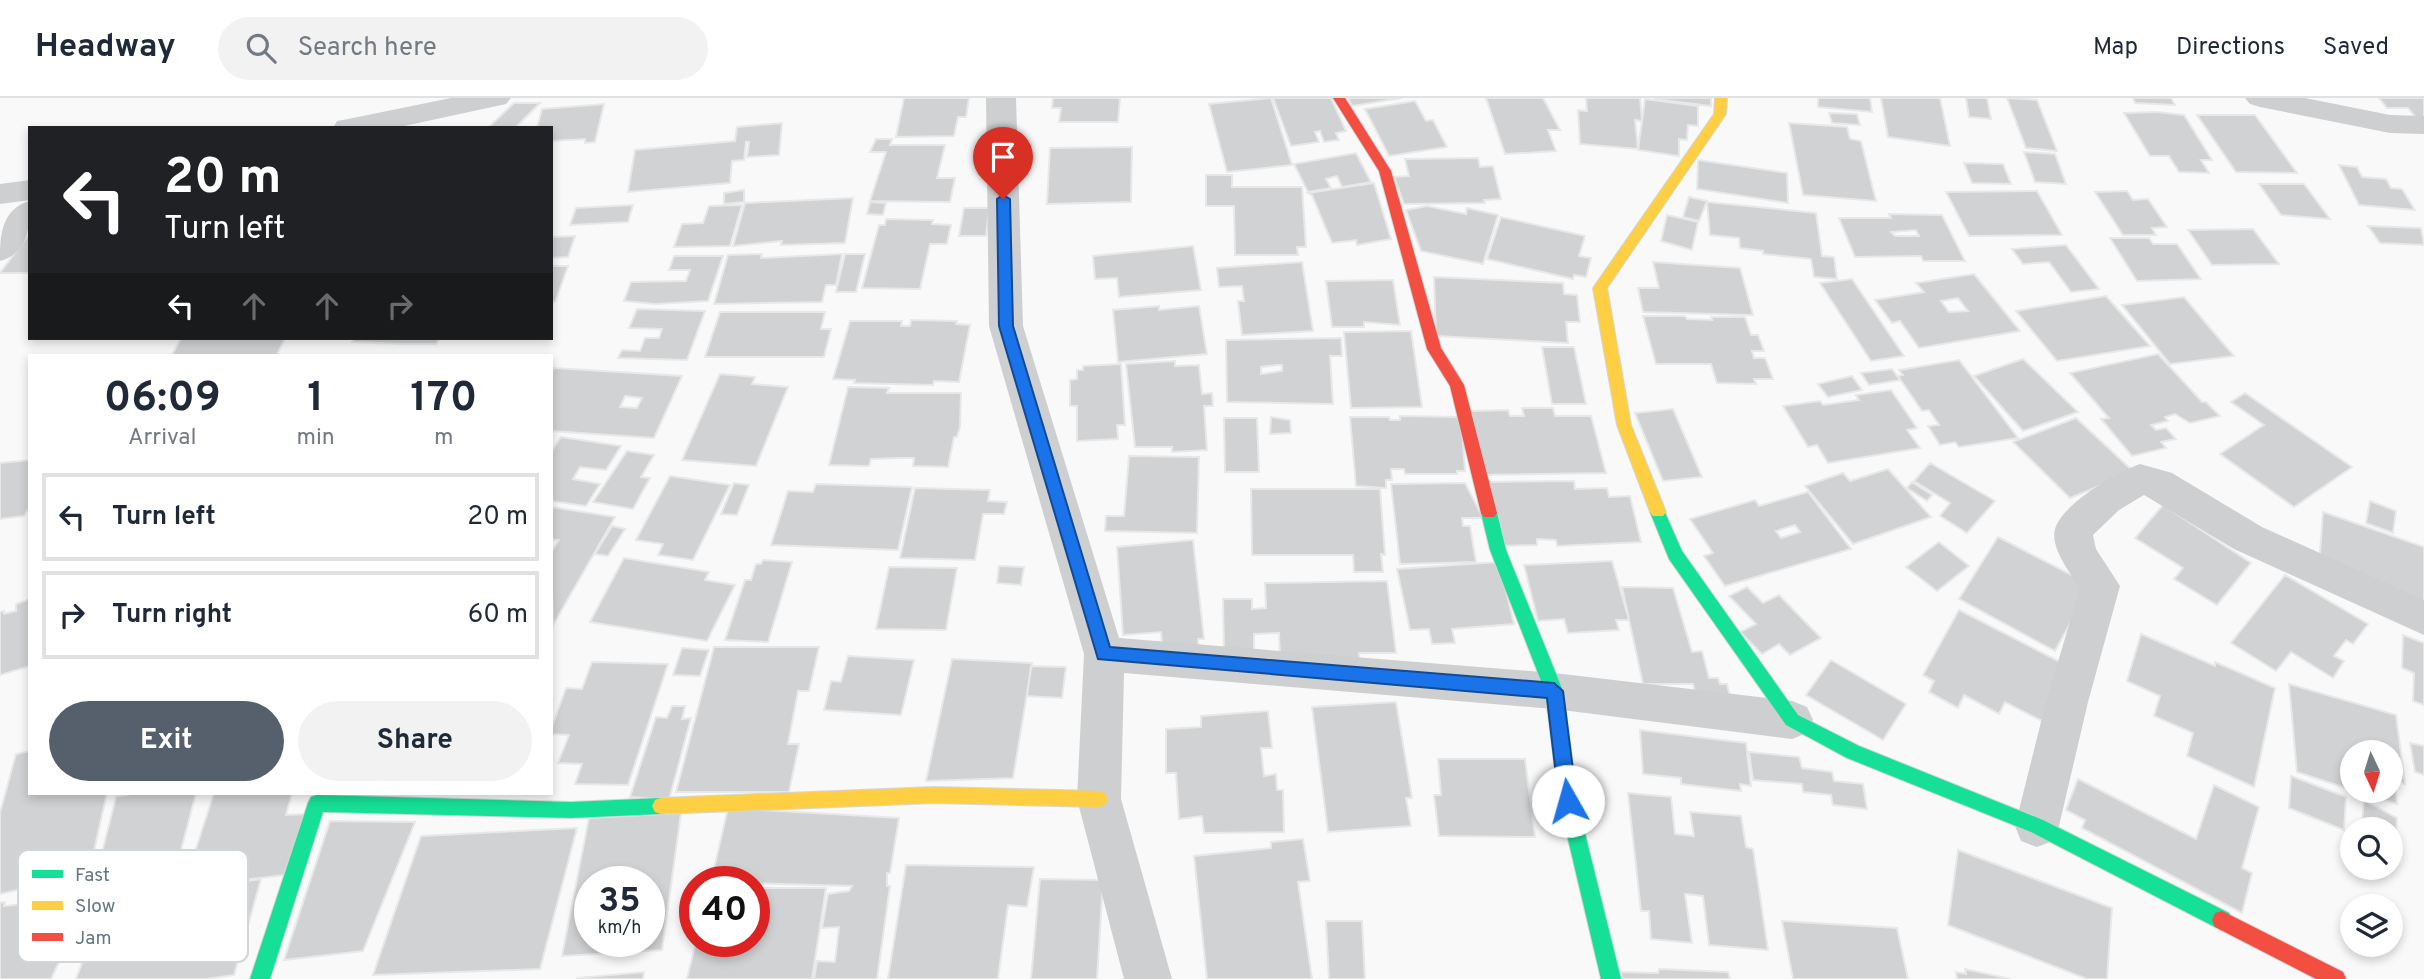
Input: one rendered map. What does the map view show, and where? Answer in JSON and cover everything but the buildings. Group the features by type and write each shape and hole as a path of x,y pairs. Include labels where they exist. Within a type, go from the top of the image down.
{"street":[{"path":"358,126 496,98"},
{"path":"1001,98 1006,326 1104,654 1099,799 1148,979"},
{"path":"1339,98 1385,171 1415,271 1434,349 1457,385 1498,550 1554,691 1568,801 1611,979"},
{"path":"1721,98 1720,114 1601,289 1624,425 1675,554 1792,720"},
{"path":"2260,98 2351,117 2424,125"},
{"path":"0,194 28,190"},
{"path":"0,250 28,214"},
{"path":"2037,826 2067,702 2094,616 2100,586 2078,553 2073,531 2106,499 2140,479 2160,483 2248,538 2424,618"},
{"path":"1104,654 1554,691 1792,720 1853,752 2037,826 2336,979"},
{"path":"260,979 317,803 570,810 934,795 1099,799"}],"traffic: fast":[{"path":"1658,512 1675,554 1792,720 1853,752 2037,826 2222,920"},
{"path":"1489,513 1498,550 1554,691 1568,801 1611,979"},
{"path":"260,979 317,803 571,810 661,806"}],"traffic: slow":[{"path":"1658,512 1624,425 1600,288 1720,114 1721,98"},
{"path":"661,806 934,795 1099,799"}],"traffic: jam":[{"path":"1339,98 1385,171 1434,349 1457,385 1489,513"},
{"path":"2222,920 2336,979"}],"route":[{"path":"1003,199 1006,326 1104,654 1284,671 1554,691 1568,801"}]}
